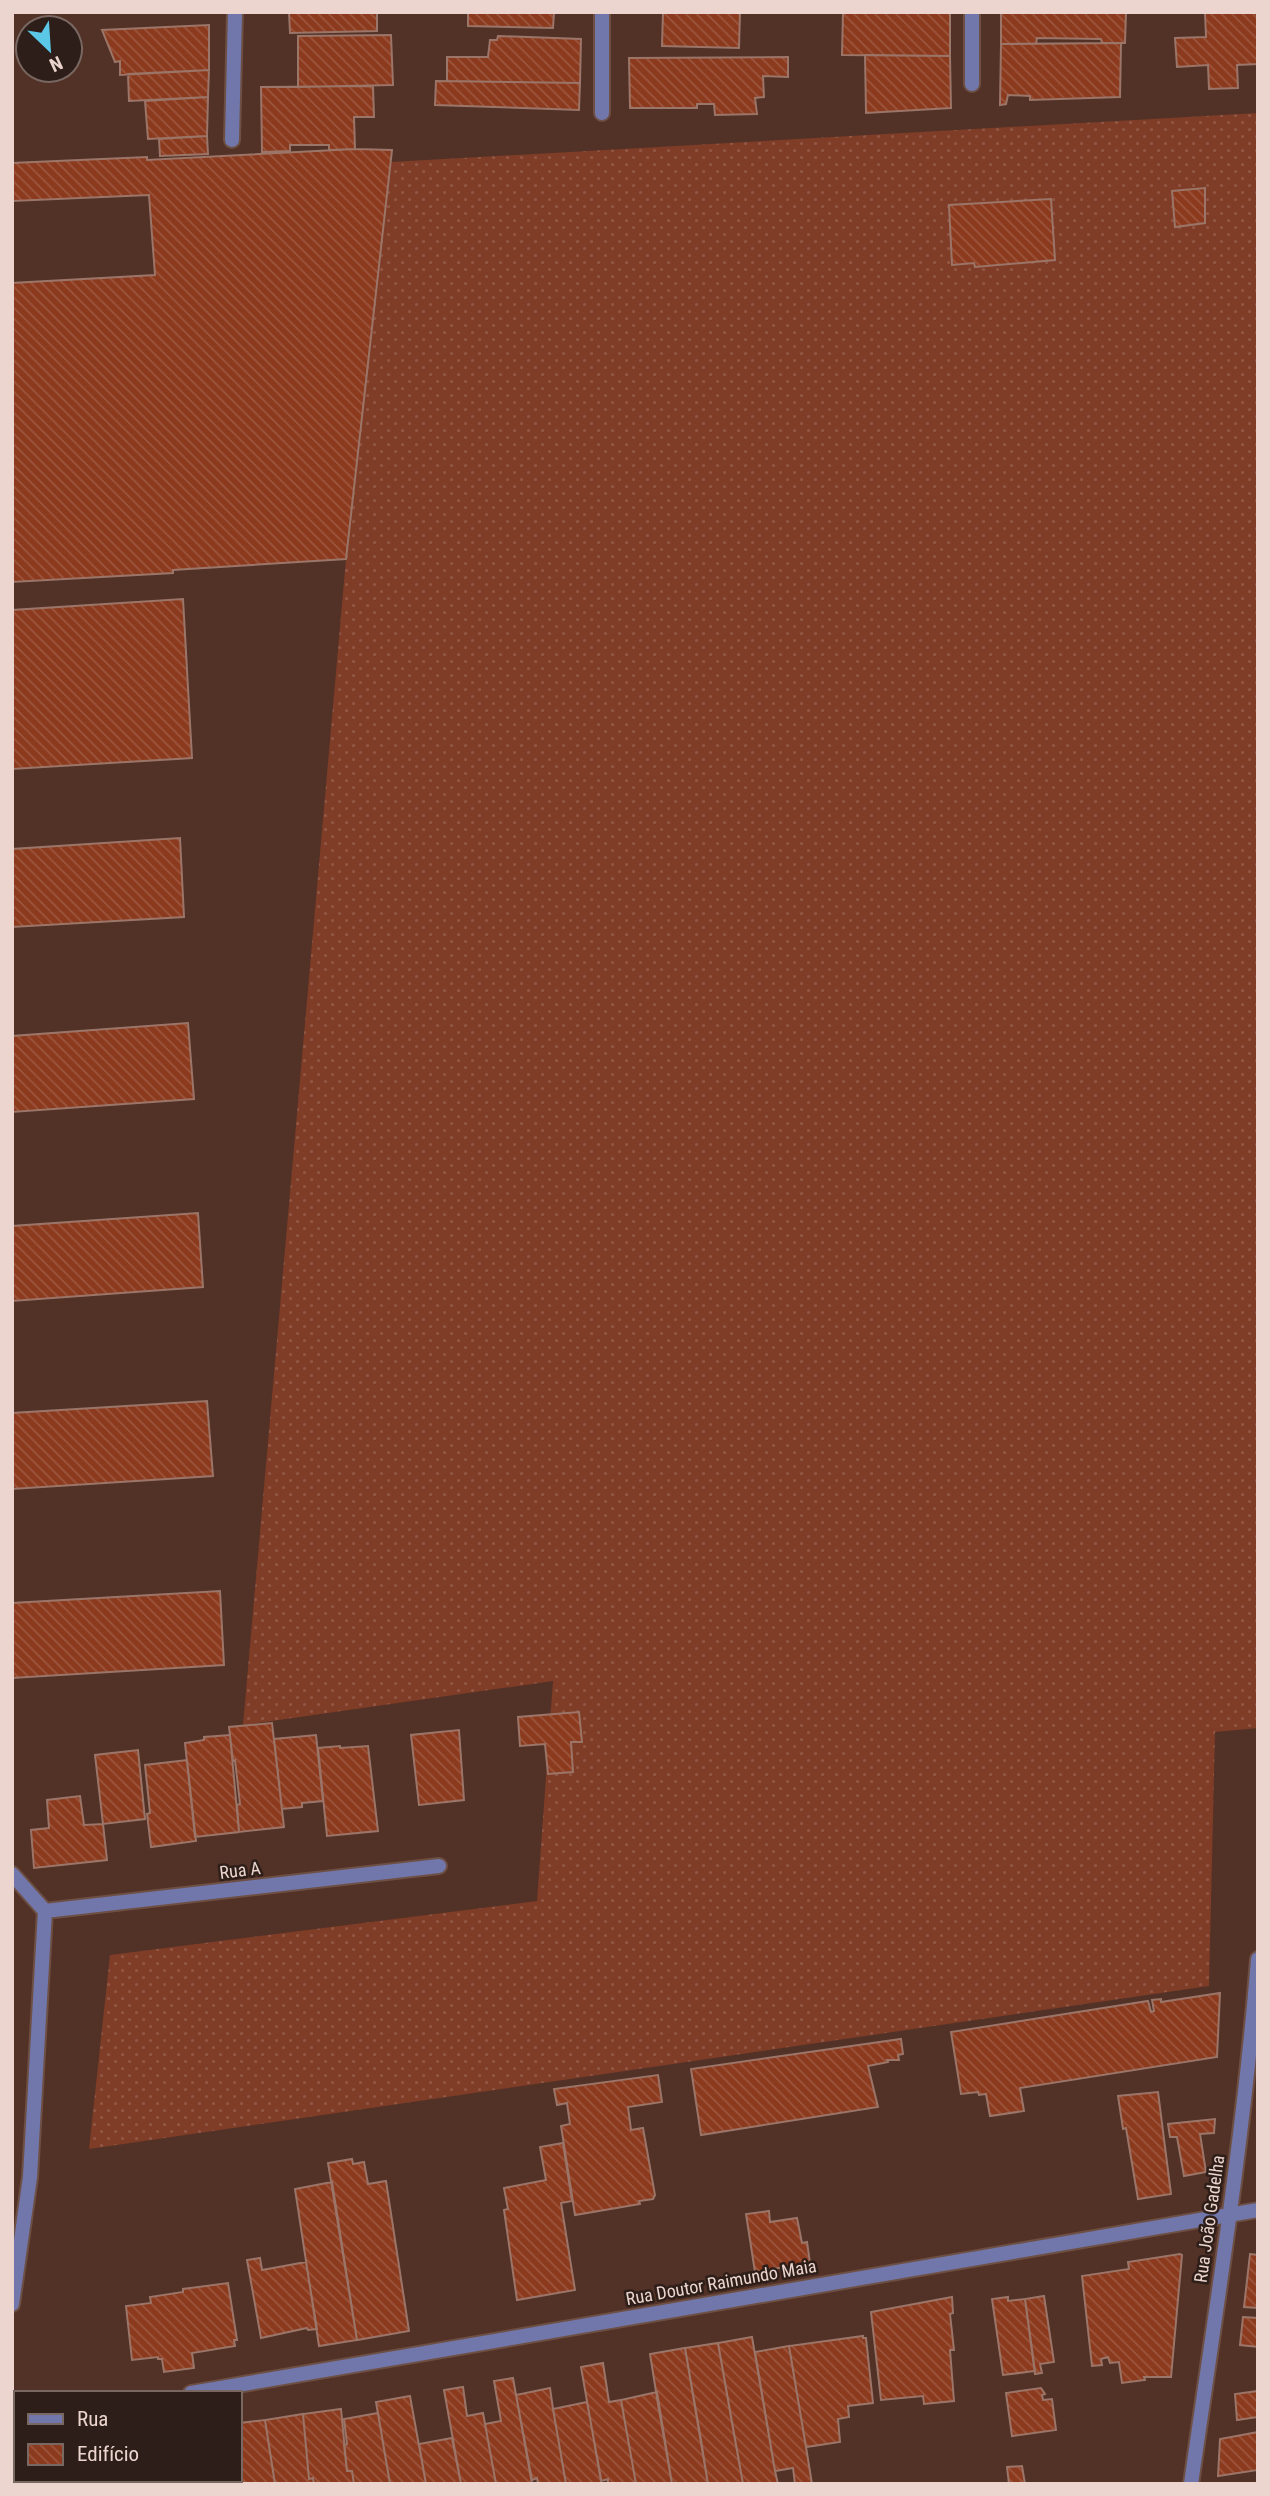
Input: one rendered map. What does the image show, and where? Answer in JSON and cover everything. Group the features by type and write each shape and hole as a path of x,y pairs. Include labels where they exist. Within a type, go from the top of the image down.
{"street":[{"path":"232,140 235,12"},
{"path":"602,12 602,114"},
{"path":"972,12 972,84"},
{"name":"Rua A","path":"46,1911 439,1866"},
{"path":"12,1874 46,1911 30,2177 12,2304"},
{"name":"Rua João Gadelha","path":"1191,2484 1229,2214 1253,2022 1258,1959"},
{"name":"Rua Doutor Raimundo Maia","path":"203,2391 1258,2210"}],"shaded area":[{"path":"1258,113 1258,1728 1215,1732 1209,1986 89,2149 110,1955 537,1901 553,1681 243,1725 346,559 391,162"}],"building":[{"path":"289,12 377,12 377,31 290,33"},
{"path":"468,12 554,12 553,28 468,26"},
{"path":"663,12 740,12 739,48 662,46"},
{"path":"843,12 950,12 950,56 842,55"},
{"path":"1001,12 1126,12 1125,43 1102,43 1101,39 1037,38 1036,44 1001,44"},
{"path":"1205,12 1258,12 1258,64 1237,65 1238,88 1209,89 1208,65 1177,67 1175,38 1206,37"},
{"path":"209,25 209,70 120,75 120,61 115,62 102,30"},
{"path":"391,35 393,85 298,87 298,36"},
{"path":"498,36 581,39 580,83 447,81 447,57 488,57 490,40 497,40"},
{"path":"1121,43 1120,97 1030,100 1030,96 1008,95 1006,104 1000,105 1001,44"},
{"path":"865,55 950,56 951,108 866,113"},
{"path":"788,57 788,77 763,76 764,97 755,98 757,114 715,115 714,104 697,104 697,108 630,108 629,58"},
{"path":"209,70 208,97 129,101 128,74"},
{"path":"436,81 580,83 579,110 435,105"},
{"path":"373,86 374,117 354,117 355,149 329,150 329,145 290,145 290,151 262,152 261,87"},
{"path":"208,97 207,136 148,139 145,101"},
{"path":"207,136 208,154 160,156 159,139"},
{"path":"355,149 392,150 346,559 12,582 12,283 155,275 149,195 12,201 12,163 147,157 147,160"},
{"path":"1205,188 1205,223 1175,227 1172,191"},
{"path":"1051,199 1055,260 975,267 974,263 952,265 949,205"},
{"path":"183,599 192,758 12,769 12,610"},
{"path":"180,838 184,917 12,927 12,849"},
{"path":"188,1023 194,1099 12,1112 12,1036"},
{"path":"198,1213 203,1287 12,1301 12,1226"},
{"path":"207,1401 213,1476 12,1489 12,1413"},
{"path":"220,1591 224,1665 12,1678 12,1603"},
{"path":"579,1712 582,1742 571,1742 573,1772 548,1774 545,1744 520,1746 518,1717"},
{"path":"272,1723 284,1827 239,1832 237,1805 240,1804 229,1727"},
{"path":"459,1730 464,1800 419,1805 411,1735"},
{"path":"230,1735 239,1832 195,1837 185,1743 204,1740 204,1737"},
{"path":"316,1735 323,1801 282,1809 274,1739"},
{"path":"368,1746 378,1831 327,1836 318,1748"},
{"path":"138,1750 145,1819 103,1824 95,1755"},
{"path":"187,1760 196,1841 151,1847 145,1765"},
{"path":"80,1796 84,1825 103,1824 107,1860 34,1868 31,1830 49,1828 47,1800"},
{"path":"1220,1993 1217,2057 1020,2088 1024,2111 990,2116 986,2094 961,2094 951,2032 1148,2001 1151,2012 1154,2011 1152,2000 1161,1999 1161,2002"},
{"path":"901,2039 903,2054 898,2055 899,2060 887,2060 888,2062 868,2066 878,2107 701,2135 691,2069"},
{"path":"658,2075 662,2102 628,2107 631,2130 643,2128 655,2195 653,2199 639,2201 640,2204 575,2215 561,2126 570,2124 567,2103 557,2105 554,2089"},
{"path":"1158,2092 1171,2194 1138,2199 1118,2096"},
{"path":"1215,2119 1214,2133 1200,2134 1206,2172 1184,2176 1177,2137 1170,2137 1168,2124"},
{"path":"563,2143 572,2201 561,2203 575,2290 517,2300 504,2210 508,2209 504,2188 546,2180 540,2147"},
{"path":"352,2159 353,2164 364,2162 368,2184 386,2181 409,2331 357,2340 328,2163"},
{"path":"332,2182 357,2340 319,2346 295,2189"},
{"path":"769,2211 770,2222 797,2218 802,2243 807,2242 810,2263 755,2272 746,2214"},
{"path":"1180,2254 1171,2377 1144,2377 1145,2380 1122,2383 1119,2362 1110,2363 1108,2357 1101,2359 1102,2365 1092,2366 1082,2276 1129,2269 1128,2262"},
{"path":"1250,2254 1258,2255 1258,2308 1244,2307"},
{"path":"260,2258 262,2270 306,2262 317,2329 307,2328 261,2338 247,2260"},
{"path":"228,2283 237,2340 234,2340 235,2346 192,2353 194,2368 164,2372 162,2359 158,2357 132,2360 126,2306 151,2303 150,2297 183,2292 183,2289"},
{"path":"1044,2296 1054,2362 1040,2364 1042,2373 1035,2374 1025,2299"},
{"path":"952,2297 953,2313 950,2314 954,2350 950,2350 954,2401 924,2404 923,2396 881,2400 871,2312"},
{"path":"1008,2297 1008,2301 1025,2299 1035,2371 1003,2375 992,2299"},
{"path":"1243,2317 1258,2318 1258,2347 1240,2345"},
{"path":"863,2336 866,2338 873,2403 848,2406 849,2417 838,2419 840,2442 806,2447 789,2346"},
{"path":"752,2337 778,2484 743,2484 718,2343"},
{"path":"718,2343 743,2484 708,2484 685,2348"},
{"path":"789,2346 812,2484 795,2484 793,2468 775,2471 755,2352"},
{"path":"685,2348 708,2484 672,2484 658,2404 650,2354"},
{"path":"603,2363 609,2402 621,2400 636,2484 608,2484 608,2479 601,2481 581,2367"},
{"path":"513,2378 532,2484 496,2484 485,2424 501,2421 494,2381"},
{"path":"463,2387 467,2416 483,2413 496,2484 461,2484 444,2390"},
{"path":"550,2388 566,2484 538,2484 537,2478 532,2480 516,2395"},
{"path":"1041,2388 1045,2394 1042,2395 1043,2400 1052,2399 1056,2430 1012,2436 1006,2393"},
{"path":"1258,2391 1258,2417 1237,2420 1235,2394"},
{"path":"657,2392 672,2484 636,2484 621,2400"},
{"path":"410,2396 426,2484 390,2484 376,2402"},
{"path":"587,2402 602,2484 566,2484 553,2409"},
{"path":"341,2409 347,2471 352,2471 354,2484 314,2484 313,2478 309,2479 303,2414"},
{"path":"378,2413 390,2484 354,2484 352,2471 347,2471 344,2419"},
{"path":"303,2414 309,2479 313,2478 314,2484 275,2484 265,2420"},
{"path":"265,2420 275,2484 238,2484 242,2482 242,2423"},
{"path":"1258,2432 1258,2470 1218,2476 1220,2439"},
{"path":"452,2438 461,2484 426,2484 419,2444"},
{"path":"1022,2466 1025,2484 1009,2484 1007,2467"},
{"path":"124,2482 124,2484 47,2484"},
{"path":"148,2482 199,2484 148,2484"},
{"path":"198,2482 238,2484 199,2484"}]}
